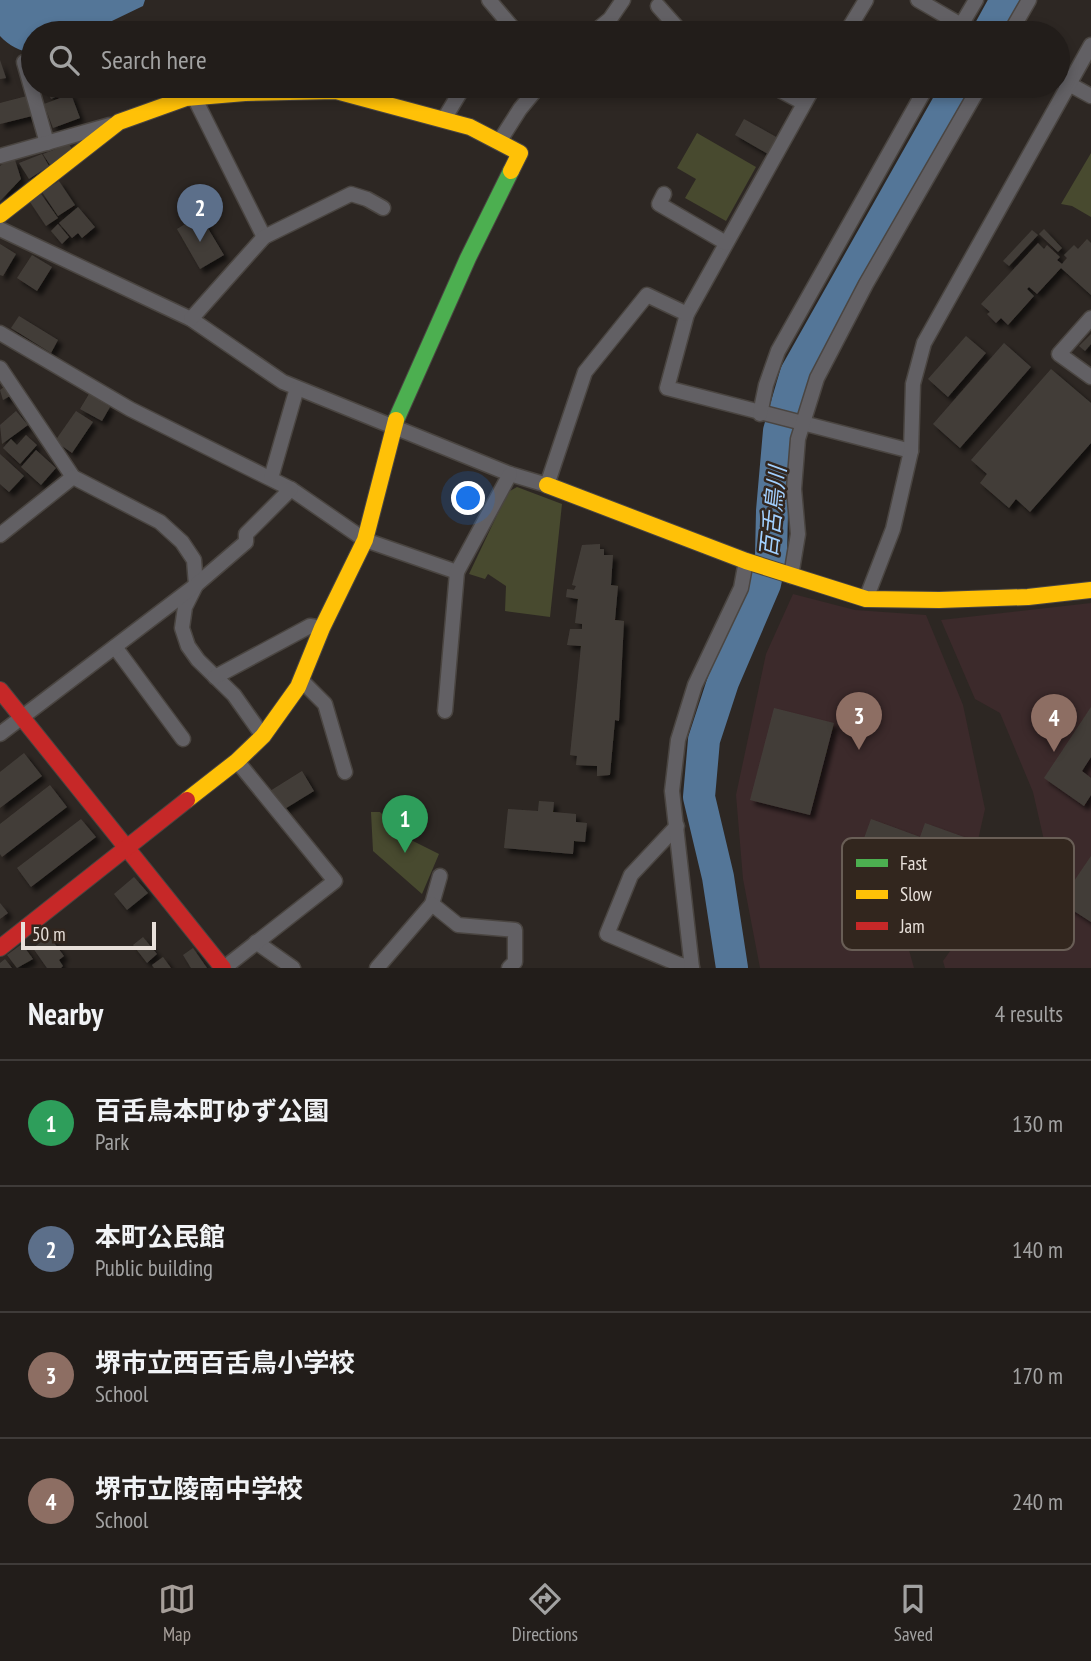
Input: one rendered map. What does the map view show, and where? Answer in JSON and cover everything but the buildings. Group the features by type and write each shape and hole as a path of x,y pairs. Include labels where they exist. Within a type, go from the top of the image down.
{"street":[{"path":"489,0 504,21"},
{"path":"608,21 623,0"},
{"path":"643,0 661,3 674,21"},
{"path":"853,21 866,0"},
{"path":"918,0 952,21"},
{"path":"969,21 976,0"},
{"path":"1017,21 1029,0"},
{"path":"1070,73 1091,45"},
{"path":"1070,84 1091,96"},
{"path":"34,98 47,143"},
{"path":"0,156 191,98"},
{"path":"194,98 264,237"},
{"path":"0,948 236,761 263,736 301,680 322,628 365,540 393,427 468,258 520,153 470,127 360,98"},
{"path":"444,119 457,98"},
{"path":"499,142 529,98"},
{"path":"795,98 804,103"},
{"path":"807,98 687,314 667,388 911,451"},
{"path":"764,415 766,385 778,351 920,98"},
{"path":"788,575 798,534 794,489 797,423 829,352 973,98"},
{"path":"866,599 894,529 911,451 913,384 925,343 1055,98"},
{"path":"0,215 119,122"},
{"path":"191,319 264,237 351,194 383,208"},
{"path":"664,194 659,204 726,243"},
{"path":"0,229 191,319 283,383 510,474 547,485 788,575 866,599 1028,597 1091,590"},
{"path":"547,485 585,372 647,296 687,314"},
{"path":"1091,318 1059,354 1091,377"},
{"path":"0,333 130,409 291,489 365,540 457,572"},
{"path":"0,368 73,477 160,522 182,542 194,560 196,585 185,607 183,628 188,646 198,660 234,695 263,736"},
{"path":"271,478 297,388"},
{"path":"445,711 457,572 510,474"},
{"path":"0,535 73,477"},
{"path":"0,734 196,585 246,542 246,534 291,489"},
{"path":"677,826 631,875 607,934 692,968 677,826 672,791 678,740 695,685 752,563"},
{"path":"215,677 310,626 322,628"},
{"path":"115,647 183,739"},
{"path":"301,680 325,704 345,772"},
{"path":"0,690 223,968 335,881 236,761"},
{"path":"377,968 432,904 440,876"},
{"path":"432,904 458,925 515,930 515,961 509,968"},
{"path":"256,942 293,968"}],"shaded area":[{"path":"793,594 855,610 926,615 963,705 985,809 978,838 842,838 842,950 909,950 914,968 760,968 743,879 736,795 766,654"},
{"path":"1091,603 1091,968 945,968 943,961 951,950 1074,950 1074,838 1043,838 1033,792 1000,713 975,699 941,620"}],"green space":[{"path":"697,133 756,167 726,221 685,198 696,179 677,168"},
{"path":"1091,153 1091,217 1072,206 1061,204"},
{"path":"517,487 562,504 550,617 505,611 506,586 488,574 485,579 469,574 508,492"},
{"path":"371,812 380,812 403,836 439,854 422,894 373,851"}],"water":[{"path":"0,0 145,0 143,6 112,21 21,21 21,50 0,36"}],"waterway":[{"name":"百舌鳥川","path":"995,21 1006,0"},
{"name":"百舌鳥川","path":"732,968 718,877 699,797 704,740 723,682 765,584 771,556 779,431 796,373 951,98"}],"traffic: fast":[{"path":"396,420 468,258 511,171"}],"traffic: slow":[{"path":"0,215 119,122 186,98"},
{"path":"362,98 470,127 520,153 511,171"},
{"path":"187,800 237,761 263,736 298,687 322,628 365,540 396,420"},
{"path":"547,485 746,561 866,599 1028,597 1091,590"}],"traffic: jam":[{"path":"0,690 223,968"},
{"path":"0,948 187,800"}],"place":[{"name":"本町公民館","path":"200,242"},
{"name":"堺市立西百舌鳥小学校","path":"859,750"},
{"name":"堺市立陵南中学校","path":"1054,752"},
{"name":"百舌鳥本町ゆず公園","path":"405,853"}]}
